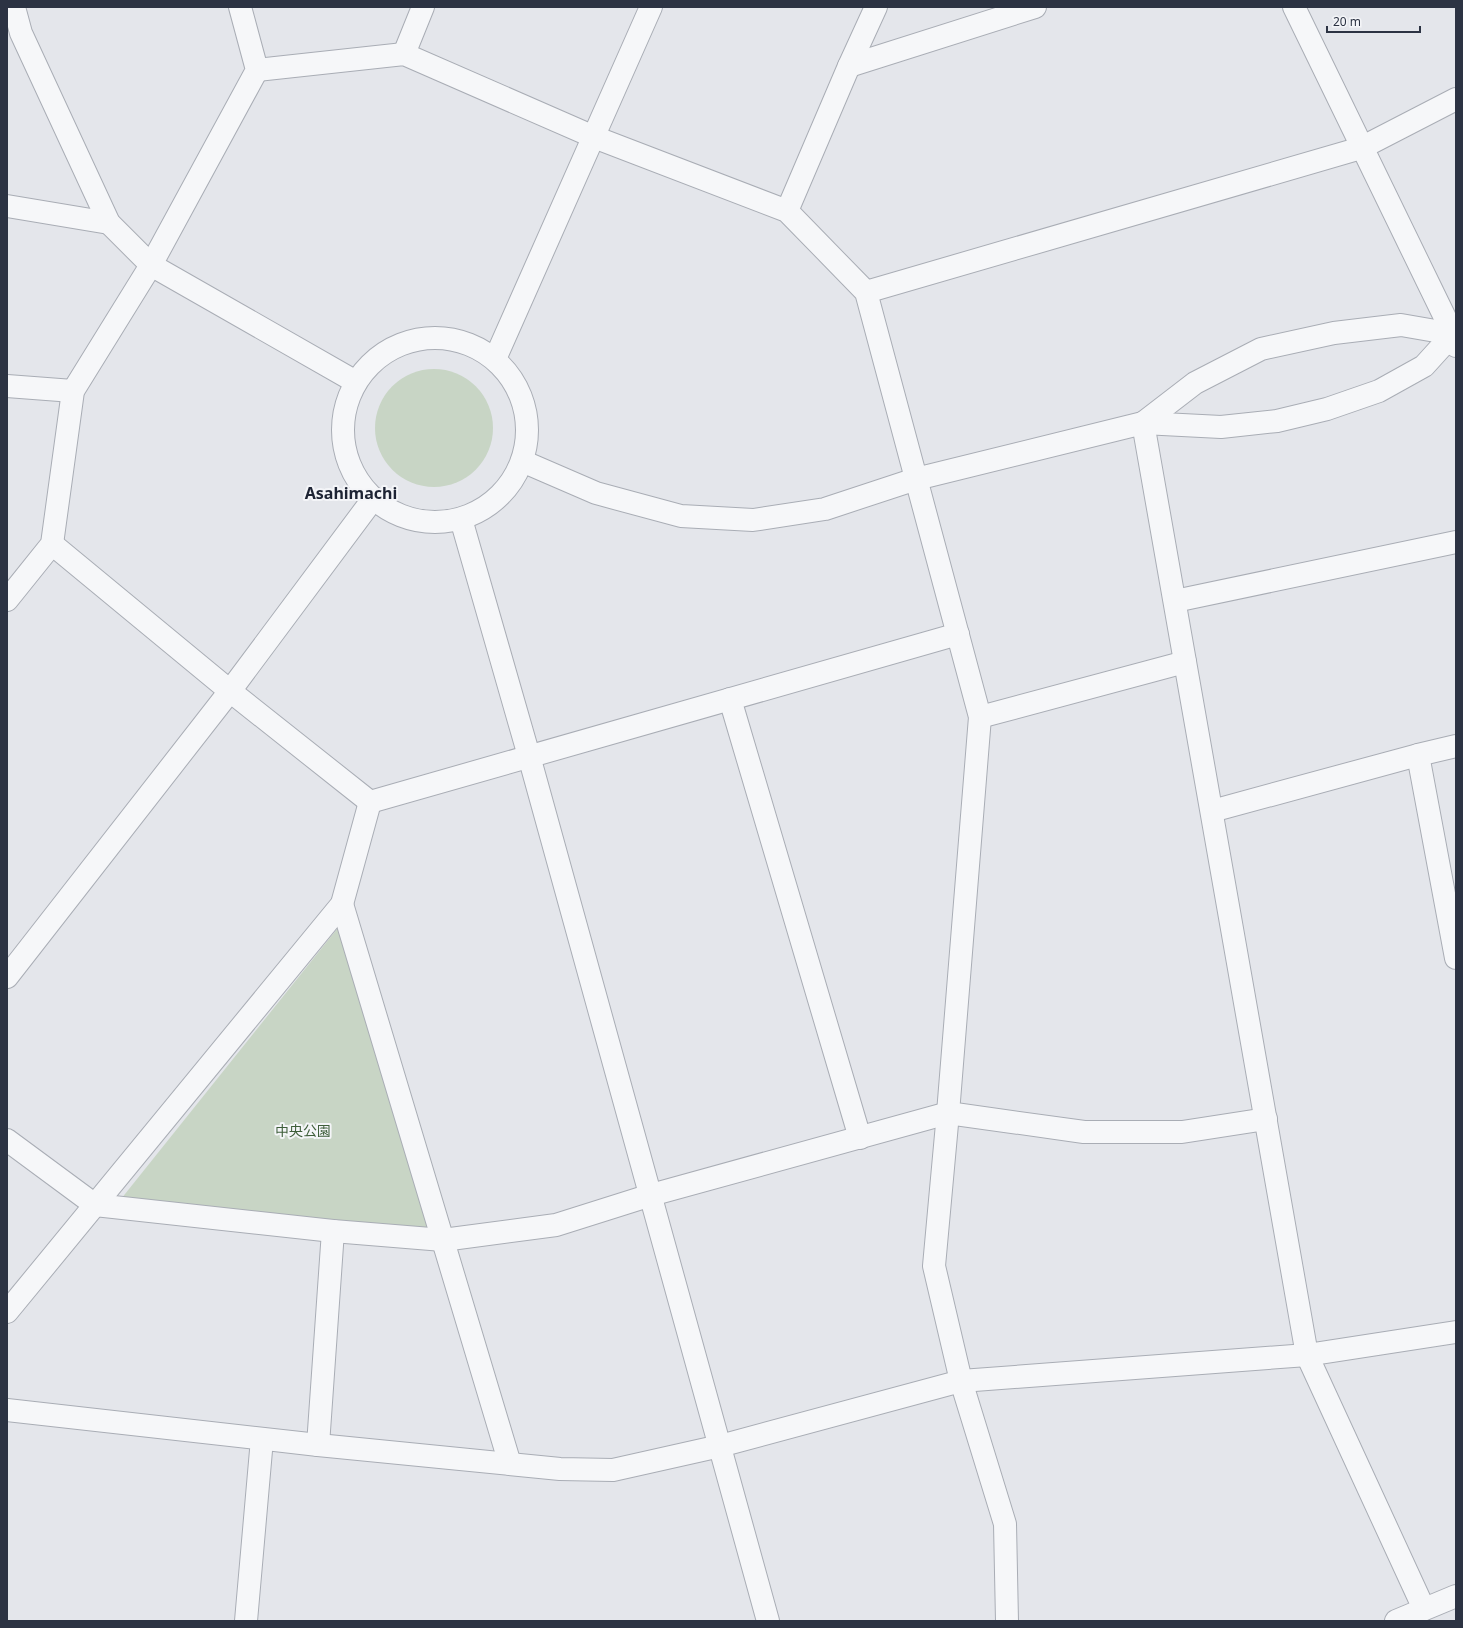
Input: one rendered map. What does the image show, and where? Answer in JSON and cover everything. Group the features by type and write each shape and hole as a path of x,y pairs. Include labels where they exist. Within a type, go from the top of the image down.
{"street":[{"path":"14,7 21,33 109,223 151,265 356,382"},
{"path":"7,600 52,544 73,391 151,265 257,70 240,7"},
{"path":"404,54 423,7"},
{"path":"495,359 651,7"},
{"path":"787,211 876,7"},
{"path":"849,66 1035,7"},
{"path":"1294,7 1455,338"},
{"path":"257,70 404,54 594,137 787,211 866,292 980,717 934,1266 961,1381 1005,1524 1007,1621"},
{"path":"866,292 1362,148 1456,99"},
{"path":"7,206 109,223"},
{"path":"1143,423 1195,383 1261,349 1334,333 1401,326 1455,338"},
{"path":"436,337 468,343 495,359 510,376 521,396 527,417 527,439 522,461 508,487 487,506 461,519 430,522 400,515 373,499 354,474 344,444 345,412 356,382 377,358 405,343 436,337"},
{"path":"522,461 596,493 681,516 753,520 825,509 916,479 1143,423 1221,427 1277,421 1327,409 1379,391 1424,366 1455,338"},
{"path":"7,386 73,391"},
{"path":"1143,423 1307,1355 1424,1609"},
{"path":"7,977 230,691 373,499"},
{"path":"461,519 530,756 768,1621"},
{"path":"1175,601 1456,542"},
{"path":"52,544 230,691 370,802"},
{"path":"370,802 958,634"},
{"path":"980,717 1185,662"},
{"path":"730,699 860,1138"},
{"path":"1212,811 1456,746"},
{"path":"1418,755 1456,958"},
{"path":"7,1312 342,904 370,802"},
{"path":"342,904 510,1464"},
{"path":"7,1140 95,1205 333,1231 443,1240 556,1225 650,1195 948,1113 1084,1132 1182,1132 1266,1119"},
{"path":"318,1445 333,1231"},
{"path":"7,1410 318,1445 560,1469 613,1470 720,1446 961,1381 1307,1355 1456,1332"},
{"path":"246,1621 262,1438"},
{"path":"1396,1621 1456,1596"}],"green space":[{"path":"434,369 445,370 457,374 476,386 488,405 492,417 492,439 488,451 476,470 457,482 445,486 434,487 423,486 411,482 392,470 380,451 376,439 375,428 376,417 380,405 392,386 411,374 423,370"},
{"name":"中央公園","path":"341,924 437,1228 333,1231 117,1204"}],"district":[{"name":"Asahimachi","path":"351,493"}]}
